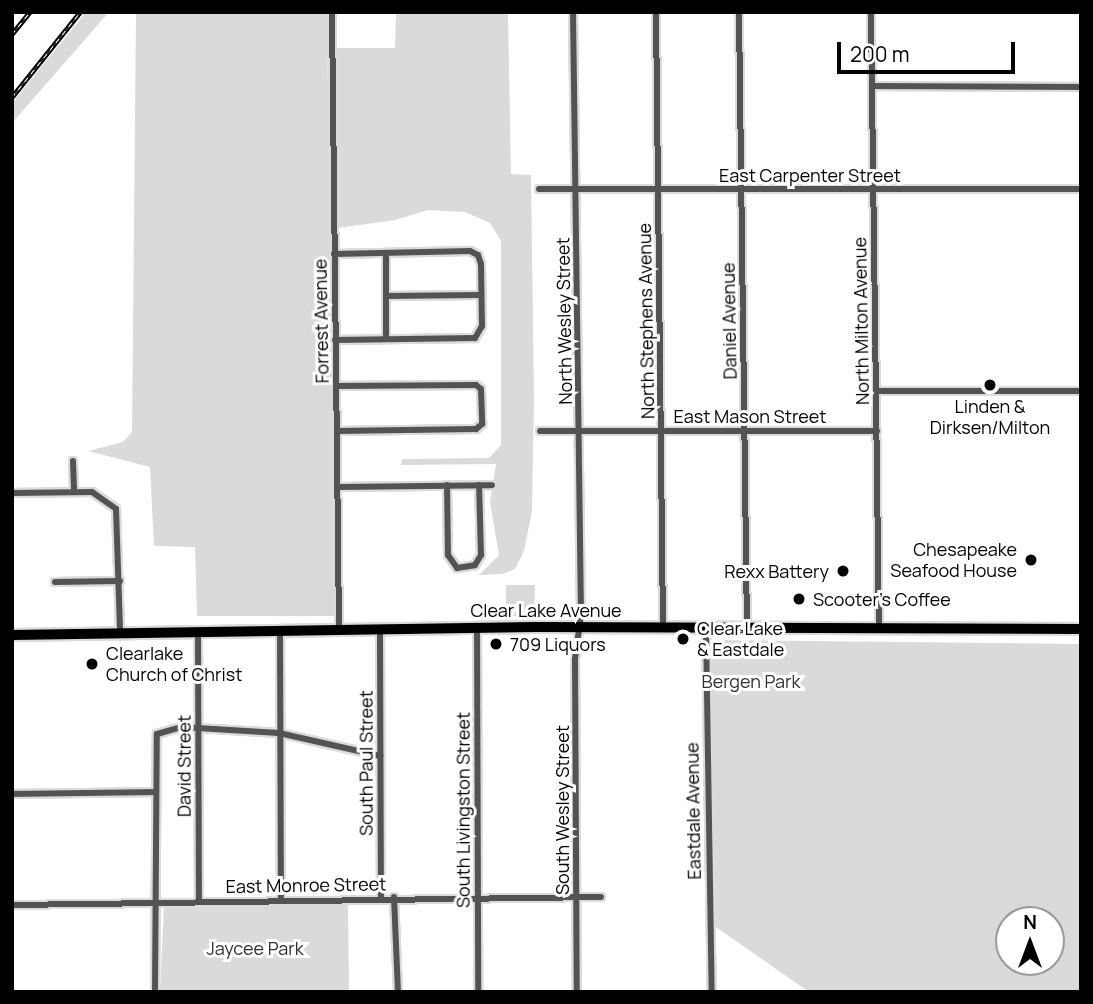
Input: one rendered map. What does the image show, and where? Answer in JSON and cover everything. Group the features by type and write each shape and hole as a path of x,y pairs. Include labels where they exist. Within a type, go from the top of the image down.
{"main road":[{"name":"Clear Lake Avenue","path":"12,635 477,628 1081,629"}],"street":[{"name":"Forrest Avenue","path":"332,12 339,629"},
{"name":"North Wesley Street","path":"573,12 581,617 576,628"},
{"name":"North Stephens Avenue","path":"656,12 663,628"},
{"name":"Daniel Avenue","path":"739,12 747,630"},
{"name":"North Milton Avenue","path":"872,12 879,630"},
{"path":"872,86 1081,87"},
{"name":"East Carpenter Street","path":"539,189 1081,189"},
{"path":"334,254 475,252 481,259 481,331 475,338 335,340"},
{"path":"386,253 386,340"},
{"path":"386,296 481,295"},
{"path":"336,386 476,385 481,389 482,425 476,429 337,431"},
{"path":"876,391 1081,391"},
{"name":"East Mason Street","path":"540,431 877,431"},
{"path":"73,461 74,492"},
{"path":"447,485 448,555 457,568 475,565 481,555 479,485"},
{"path":"339,487 492,485"},
{"path":"12,493 92,492 109,501 118,516 120,632"},
{"path":"109,501 115,494"},
{"path":"55,582 120,581"},
{"name":"South Livingston Street","path":"477,628 478,992"},
{"name":"South Wesley Street","path":"576,628 577,992"},
{"name":"South Paul Street","path":"380,629 381,898"},
{"path":"280,630 281,898"},
{"name":"Eastdale Avenue","path":"706,630 712,992"},
{"name":"David Street","path":"198,631 199,900"},
{"path":"155,992 158,734 168,728 279,733 380,756"},
{"path":"12,794 156,792"},
{"path":"394,897 398,992"},
{"name":"East Monroe Street","path":"12,905 281,898 601,897"}],"green space":[{"path":"86,12 109,12 12,123 12,103"},
{"path":"136,12 327,12 335,616 197,616 195,547 154,546 150,467 88,451 123,442 132,432"},
{"path":"396,12 508,12 511,174 531,175 534,399 532,511 524,551 515,569 502,574 479,575 499,555 490,502 496,464 401,465 402,459 489,458 501,445 501,241 490,223 465,212 428,210 395,220 338,228 336,48 395,48"},
{"path":"506,585 535,585 534,616 506,616"},
{"name":"Bergen Park","path":"711,640 1081,644 1081,992 809,992 713,925"},
{"name":"Jaycee Park","path":"348,905 349,992 160,992 164,906"}],"railway":[{"path":"12,34 30,12"},
{"path":"12,97 80,12"}],"place":[{"name":"Linden & Dirksen/Milton","path":"990,385"},
{"name":"Chesapeake Seafood House","path":"1031,560"},
{"name":"Rexx Battery","path":"843,571"},
{"name":"Scooter's Coffee","path":"799,599"},
{"name":"Clear Lake & Eastdale","path":"683,639"},
{"name":"709 Liquors","path":"496,644"},
{"name":"Clearlake Church of Christ","path":"92,664"}]}
